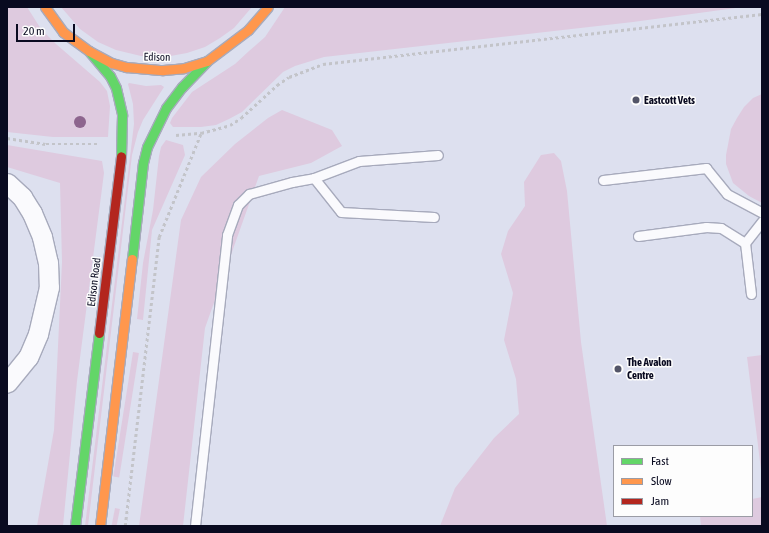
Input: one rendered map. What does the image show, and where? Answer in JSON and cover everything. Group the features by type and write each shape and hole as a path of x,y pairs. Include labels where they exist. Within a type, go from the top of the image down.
{"main road":[{"name":"Edison","path":"45,7 63,32 88,51 126,67 163,70 184,68 207,61 248,30 268,7"},
{"name":"Edison Road","path":"75,526 122,148 122,115 116,88 110,76 88,51"},
{"path":"100,526 143,163 147,146 166,108 182,87 207,61"}],"street":[{"path":"7,183 22,197 34,219 48,262 49,287 45,309 36,340 28,357 7,383"}],"lane":[{"path":"195,526 227,235 238,204 249,194 292,182 314,178 359,162 438,155"},
{"path":"603,180 706,168 727,194 762,213"},
{"path":"314,178 341,212 434,217"},
{"path":"750,294 744,243 762,221"},
{"path":"638,236 706,227 721,228 744,243"}],"path":[{"path":"173,136 201,133 230,125 242,118 277,85 289,77 323,64 762,14"},
{"path":"124,526 159,237 201,133"},
{"path":"7,138 46,144 98,144"}],"shaded area":[{"path":"7,7 27,7 41,29 100,82 107,91 110,106 108,137 53,137 7,132"},
{"path":"61,7 252,7 234,28 205,47 187,53 165,57 141,56 116,50 98,42 80,29"},
{"path":"285,7 743,7 633,22 324,57 295,66 283,72 242,112 229,119 216,125 201,127 173,127 170,123 172,118 192,92 235,64 265,37"},
{"path":"129,83 146,86 161,85 164,87 143,120 132,155 88,526 85,526 134,124 133,104"},
{"path":"762,94 762,203 749,196 733,183 726,164 726,155 731,129 737,118 744,107 753,98"},
{"path":"282,110 332,130 342,146 311,163 259,176 205,328 183,526 139,526 181,220 201,177 235,144 268,118"},
{"path":"166,140 183,145 185,155 152,230 143,320 137,319 143,263 153,210 159,156 161,147"},
{"path":"7,145 102,161 104,173 77,381 63,526 37,526 54,430 62,262 60,183 7,167"},
{"path":"554,153 561,161 567,191 581,342 607,526 440,526 455,488 494,438 519,414 516,379 504,340 513,293 501,254 508,231 525,206 524,182 541,155"},
{"path":"133,352 139,353 119,477 113,476"},
{"path":"762,355 762,478 747,357"},
{"path":"762,497 762,526 701,526 700,517 753,517 753,499"},
{"path":"115,508 120,509 117,526 112,526"}],"traffic: fast":[{"path":"89,51 110,76 116,88 122,115 121,156"},
{"path":"132,259 143,163 147,147 166,108 182,87 207,61"},
{"path":"75,526 99,333"}],"traffic: slow":[{"path":"45,7 63,32 89,51 112,63 126,67 163,70 184,68 207,61 248,30 268,7"},
{"path":"100,526 132,259"}],"traffic: jam":[{"path":"99,333 121,156"}],"place":[{"name":"Eastcott Vets","path":"636,100"},
{"name":"The Avalon Centre","path":"618,369"}]}
